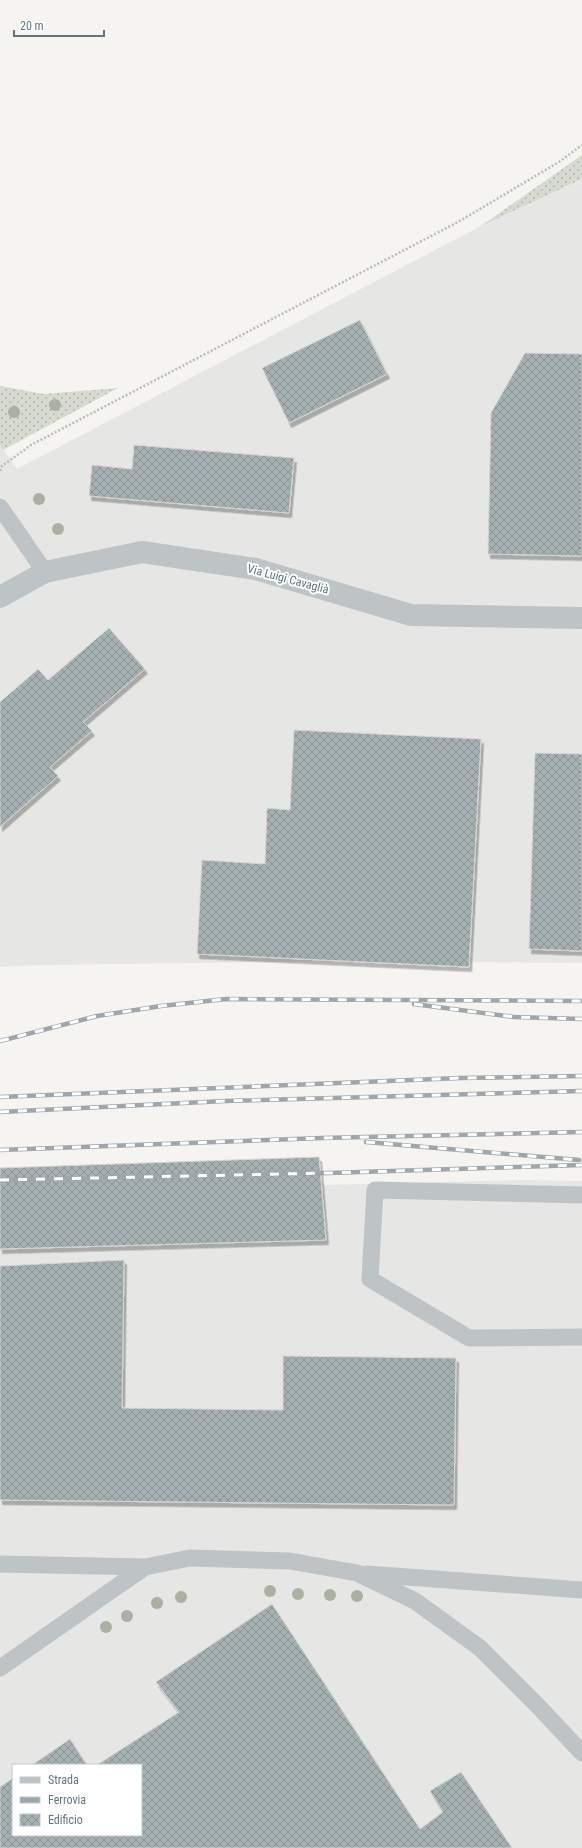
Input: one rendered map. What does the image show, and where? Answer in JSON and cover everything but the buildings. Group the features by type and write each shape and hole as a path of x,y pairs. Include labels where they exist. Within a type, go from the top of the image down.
{"street":[{"name":"Via Luigi Cavaglià","path":"0,597 45,572 142,552 256,569 411,615 582,618"}],"lane":[{"path":"0,506 45,572"},
{"path":"582,1195 375,1190 370,1279 469,1338 582,1337"},
{"path":"0,1564 145,1568 190,1558 290,1561 357,1573 582,1590"},
{"path":"0,1668 145,1568"},
{"path":"357,1573 415,1601 480,1648 582,1753"}],"path":[{"path":"0,471 2,466 31,445 458,222 559,162 582,145"}],"shaded area":[{"path":"582,155 582,179 481,226"},
{"path":"582,179 582,963 349,961 39,965 0,967 0,445 17,469 481,226"},
{"path":"0,386 44,394 118,388 3,450 0,445"},
{"path":"319,1157 320,1185 524,1180 582,1181 582,1848 0,1848 0,1168"}],"railway":[{"path":"0,1041 97,1016 161,1006 226,999 582,1001"},
{"path":"414,1004 514,1017 582,1019"},
{"path":"0,1097 460,1078 582,1076"},
{"path":"0,1112 225,1101 582,1091"},
{"path":"0,1150 322,1138 582,1132"},
{"path":"366,1142 579,1160"},
{"path":"0,1180 329,1173 582,1165"}]}
